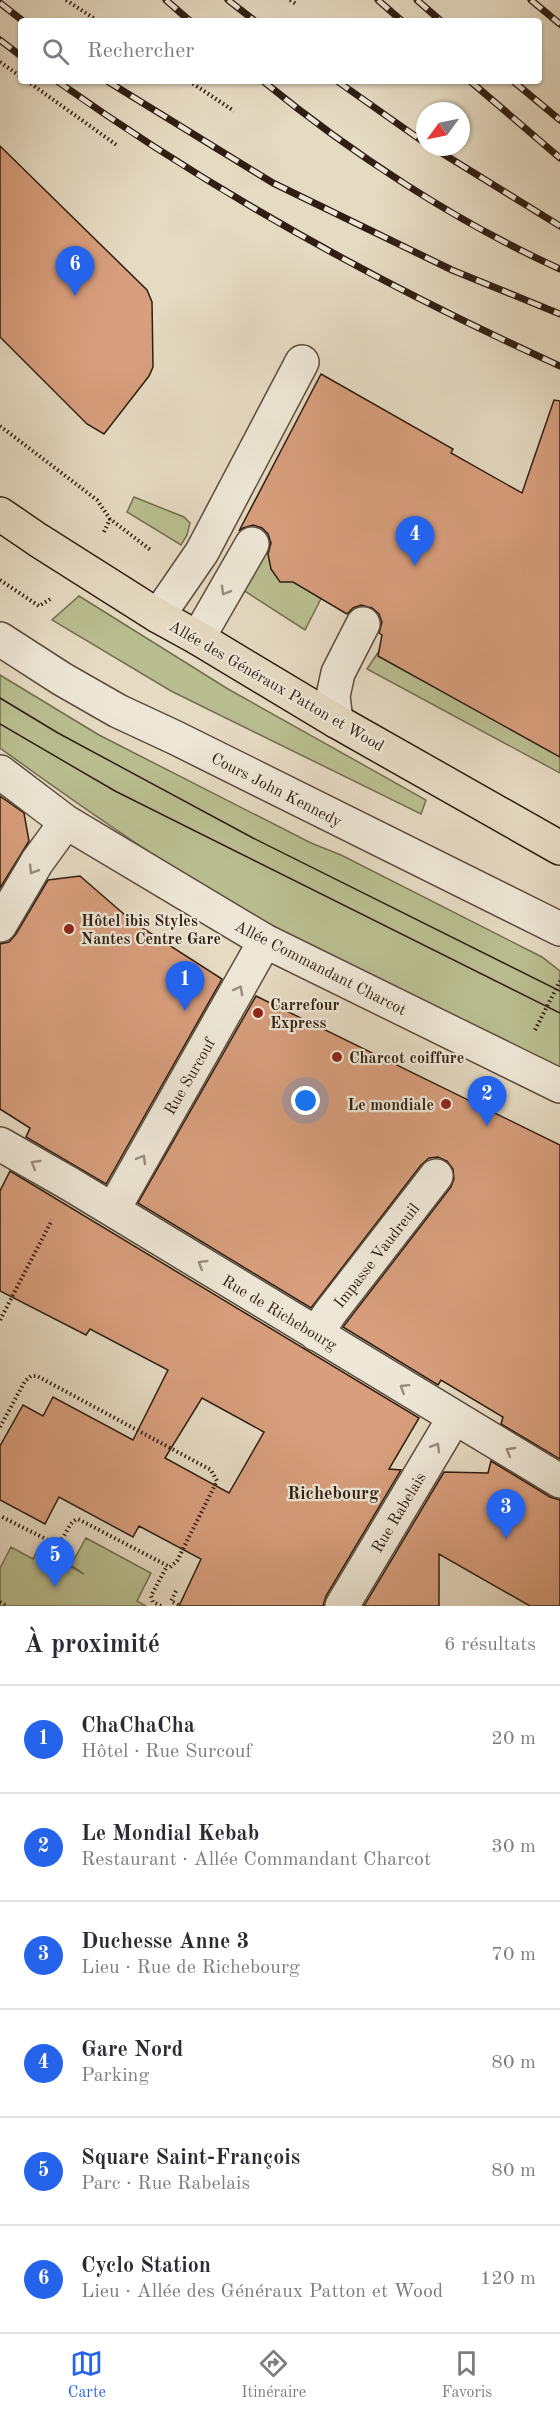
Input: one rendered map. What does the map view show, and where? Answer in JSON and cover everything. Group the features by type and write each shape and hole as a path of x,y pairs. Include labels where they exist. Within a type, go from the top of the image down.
{"main road":[{"name":"Allée des Généraux Patton et Wood","path":"0,514 158,616 336,722 560,848"}],"street":[{"path":"158,616 186,578 236,491 302,362"},
{"path":"198,638 252,544"},
{"path":"336,722 333,696 338,673 363,624"},
{"name":"Cours John Kennedy","path":"0,639 62,679 118,711 560,929"},
{"name":"Allée Commandant Charcot","path":"0,772 66,822 265,941 560,1086"},
{"path":"0,925 37,862 66,822"},
{"name":"Rue Surcouf","path":"113,1210 265,941"},
{"name":"Rue de Richebourg","path":"0,1144 70,1184 560,1481"},
{"name":"Impasse Vaudreuil","path":"316,1334 436,1176"},
{"name":"Rue Rabelais","path":"342,1606 454,1418"}],"path":[{"path":"66,0 93,18"},
{"path":"290,0 296,4"},
{"path":"0,62 18,75"},
{"path":"31,84 118,146"},
{"path":"194,84 234,111"},
{"path":"0,426 97,500 110,519 186,578"},
{"path":"518,1066 560,981"},
{"path":"0,1320 70,1184"},
{"path":"0,1427 25,1381 31,1376 37,1376 214,1473 218,1481 173,1566 167,1566 78,1519 72,1521 63,1540 56,1544 0,1516"},
{"path":"161,1606 153,1602 151,1596 167,1566"},
{"path":"176,1591 171,1601 180,1606"},
{"path":"0,1602 8,1606"}],"green space":[{"path":"134,497 184,517 190,523 181,545 127,512"},
{"path":"264,551 272,555 271,569 280,580 328,585 305,630 243,590"},
{"path":"79,596 228,689 426,800 421,814 171,691 52,620"},
{"path":"379,651 384,659 560,757 560,773 367,669"},
{"path":"0,675 99,735 542,957 560,971 560,1072 367,978 265,923 149,852 37,775 0,748"},
{"path":"86,1538 151,1573 137,1601 146,1606 0,1606 0,1568 11,1547 33,1559 38,1549 84,1574 71,1565"}],"building":[{"path":"0,146 147,290 152,302 153,367 149,376 104,434 87,424 0,337"},
{"path":"321,374 453,449 451,453 522,493 554,400 560,401 560,757 378,656 382,635 379,633 382,622 379,614 372,608 361,605 353,608 347,614 293,582 280,582 271,569 268,554 271,543 268,534 262,528 253,525 239,531"},
{"path":"0,796 24,813 29,841 0,888"},
{"path":"80,876 133,922 222,979 106,1184 26,1137 30,1128 0,1109 0,944 9,942 16,934 48,880"},
{"path":"256,996 560,1145 560,1459 501,1424 503,1417 441,1380 438,1385 343,1327 451,1187 454,1179 453,1169 447,1161 438,1157 429,1158 421,1165 311,1308 138,1203"},
{"path":"10,1171 419,1418 389,1469 401,1470 326,1596 323,1606 179,1606 201,1559 139,1526 133,1537 59,1497 45,1524 0,1500 0,1446 23,1405 43,1416 53,1397 133,1440 168,1370 90,1329 86,1335 0,1291 0,1191","holes":["202,1398 264,1432 229,1493 165,1458"]},
{"path":"491,1461 550,1497 560,1500 560,1606 530,1606 439,1554 439,1606 364,1606 444,1472 488,1473"}],"tram line":[{"path":"0,698 58,733 253,838 560,991"},
{"path":"0,724 115,791 560,1013"}],"railway":[{"path":"166,0 187,18"},
{"path":"228,0 251,18"},
{"path":"378,0 399,18"},
{"path":"417,0 438,18"},
{"path":"531,0 560,24"},
{"path":"0,3 19,18"},
{"path":"0,40 18,54"},
{"path":"61,84 177,162 301,236 429,303 560,366"},
{"path":"112,84 273,183 452,270 560,314"},
{"path":"267,84 368,160 444,208 560,269"},
{"path":"341,84 416,137"},
{"path":"474,84 560,158"},
{"path":"517,84 560,120"},
{"path":"447,156 560,226"}],"place":[{"name":"Cyclo Station","path":"75,296"},
{"name":"Gare Nord","path":"415,566"},
{"name":"Hôtel ibis Styles Nantes Centre Gare","path":"69,929"},
{"name":"ChaChaCha","path":"185,1011"},
{"name":"Carrefour Express","path":"258,1013"},
{"name":"Charcot coiffure","path":"337,1057"},
{"name":"Le mondiale","path":"446,1104"},
{"name":"Le Mondial Kebab","path":"487,1126"},
{"name":"Duchesse Anne 3","path":"506,1539"},
{"name":"Square Saint-François","path":"55,1587"}],"district":[{"name":"Richebourg","path":"333,1493"}]}
